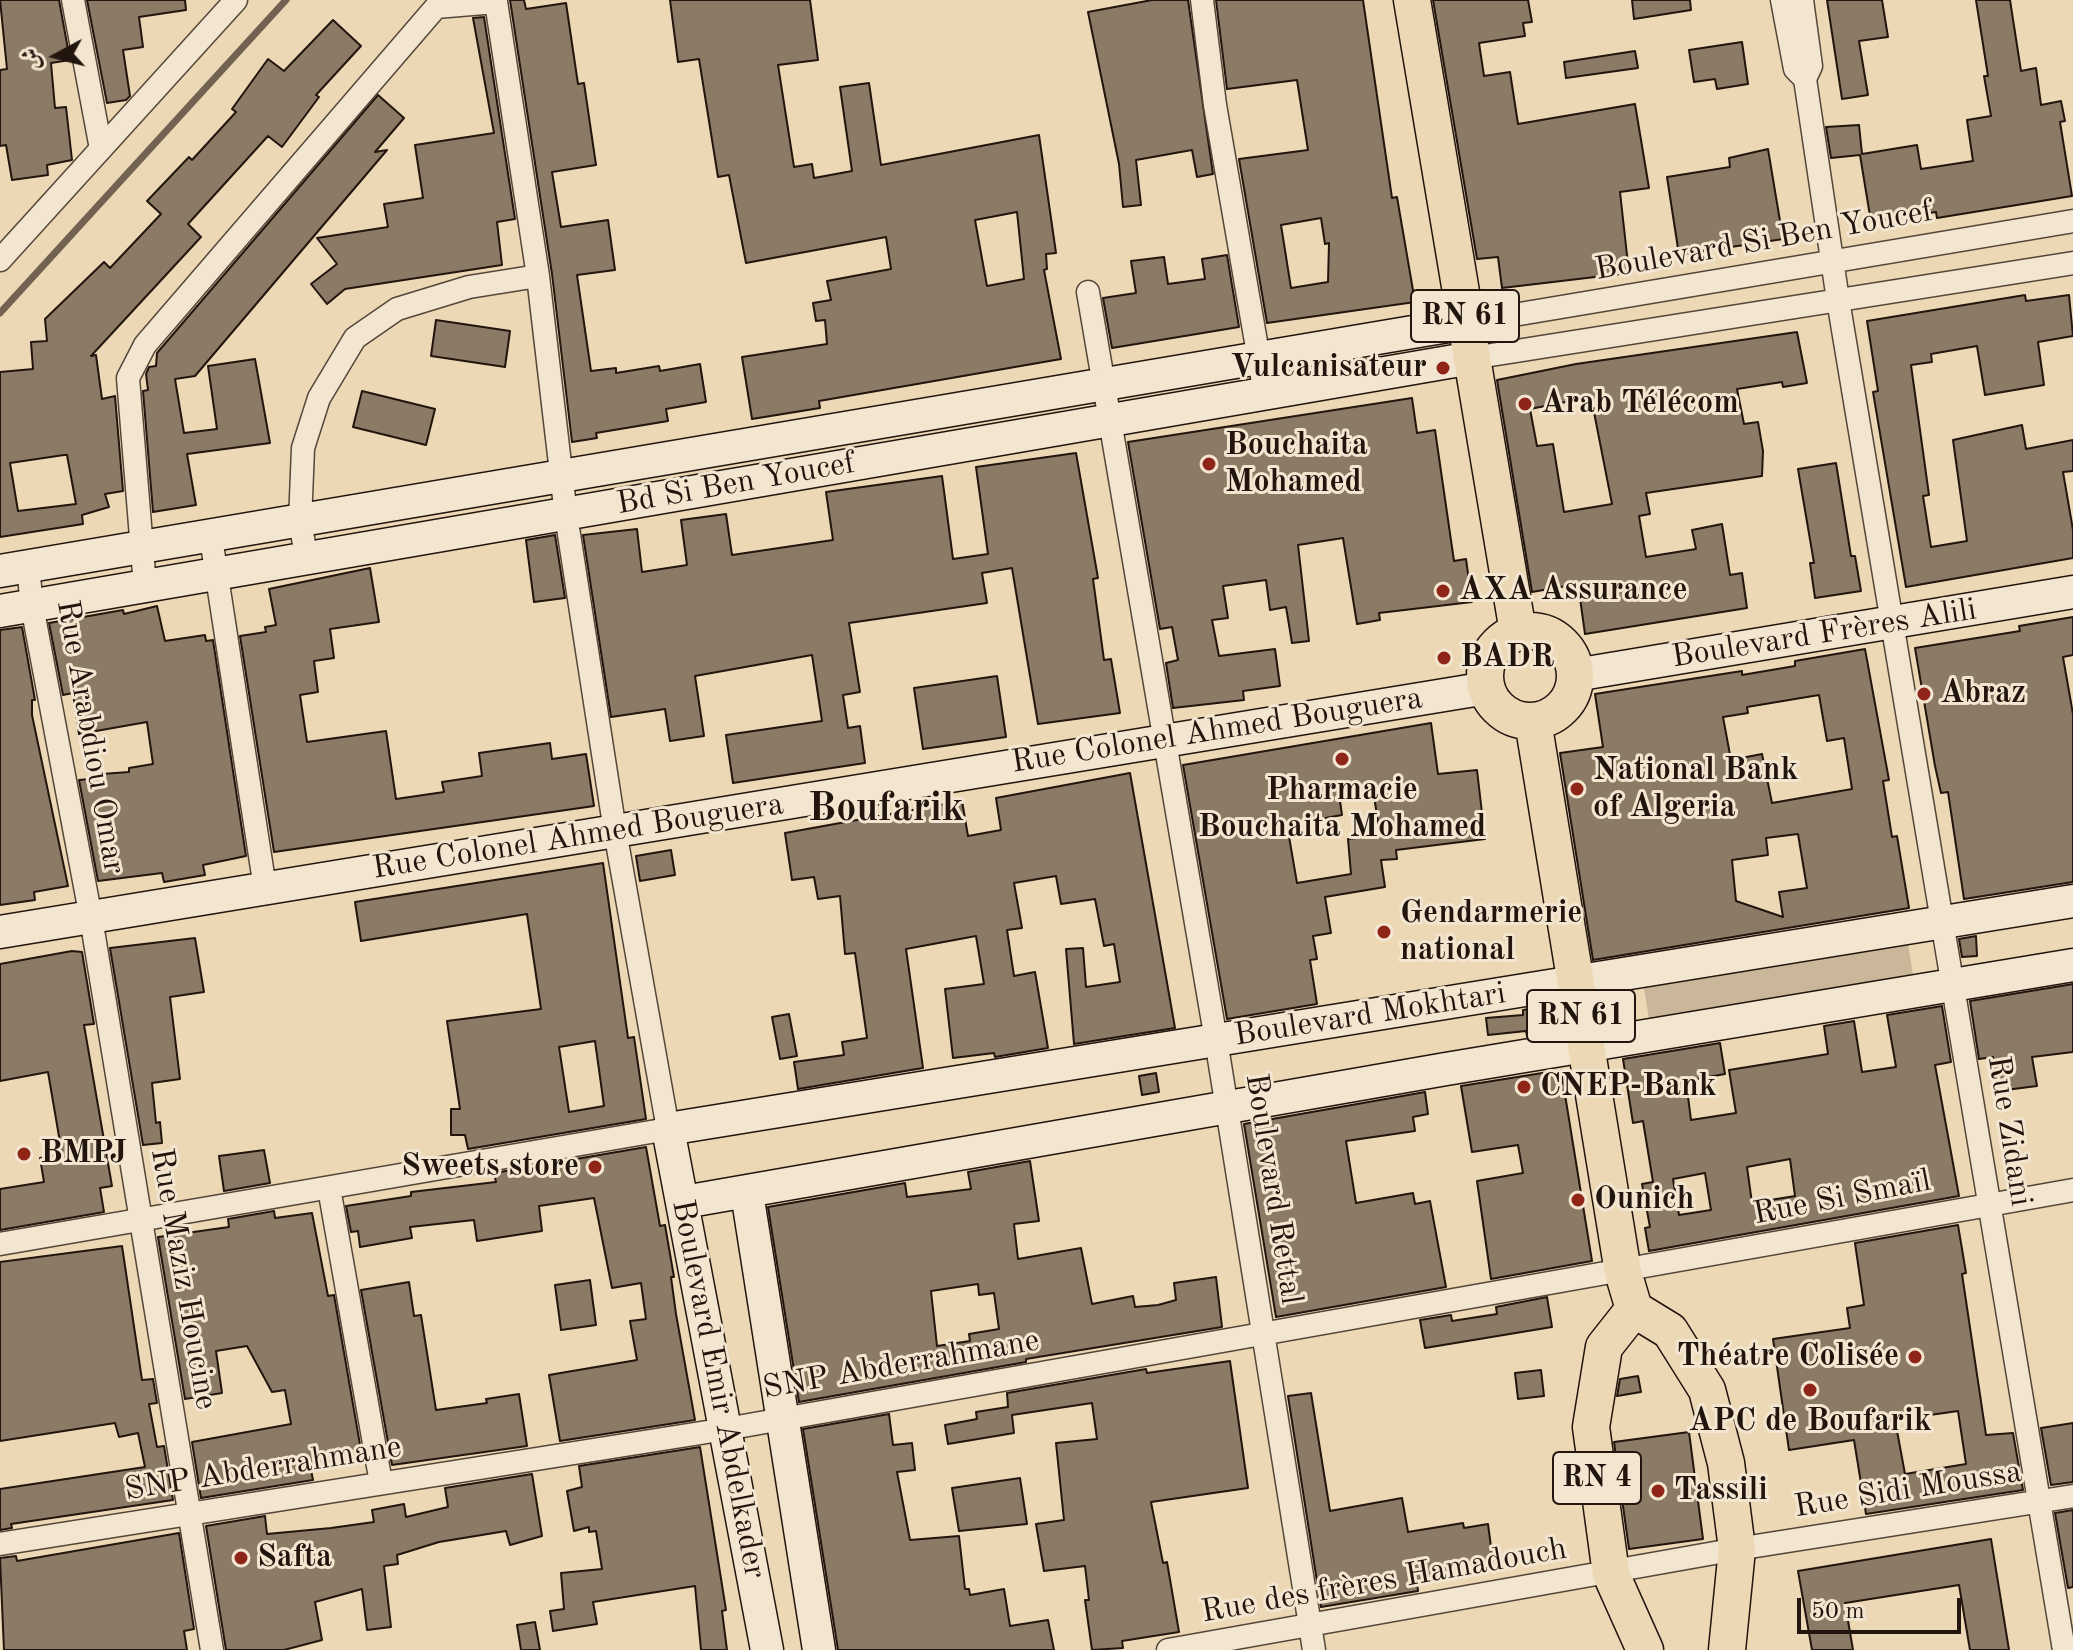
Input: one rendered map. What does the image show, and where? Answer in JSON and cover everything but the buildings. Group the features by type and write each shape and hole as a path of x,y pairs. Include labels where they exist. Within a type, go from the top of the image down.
{"main road":[{"name":"RN 61","path":"1412,0 1518,632"},
{"path":"1534,630 1550,635 1564,645 1572,659 1575,675 1568,702 1558,712 1533,721 1504,712 1487,688 1488,660 1495,648 1518,632 1534,630"},
{"name":"RN 61","path":"1533,721 1623,1272 1634,1309"},
{"path":"1634,1309 1670,1331 1707,1390 1726,1463 1737,1549 1727,1650"},
{"name":"RN 4","path":"1634,1309 1604,1347 1591,1427 1611,1574 1645,1650"}],"street":[{"path":"73,0 101,149"},
{"path":"1202,0 1215,105 1265,394"},
{"path":"1782,0 1795,69 1805,79 1811,66 1802,0"},
{"path":"0,1244 668,1129 615,831 560,478 538,276 496,2 436,7 145,345 128,378 145,586"},
{"path":"0,260 228,4"},
{"name":"Rue Zidani","path":"1805,79 1838,300 1943,922 1987,1204 2064,1650"},
{"name":"Boulevard Si Ben Youcef","path":"1466,323 2073,221"},
{"name":"Boulevard Si Ben Youcef","path":"1472,358 2073,263"},
{"path":"307,560 300,522 303,448 319,398 355,338 397,309 469,287 538,276"},
{"name":"Boulevard Rettal","path":"1088,292 1228,1107 1314,1650"},
{"name":"Bd Si Ben Youcef","path":"14,569 1104,387 1466,323"},
{"name":"Bd Si Ben Youcef","path":"0,611 1472,358"},
{"path":"752,445 757,479"},
{"path":"211,538 265,888"},
{"name":"Rue Arabdiou Omar","path":"14,569 32,606 91,918"},
{"name":"Boulevard Frères Alili","path":"1575,675 2073,592"},
{"name":"Rue Colonel Ahmed Bouguera","path":"0,932 1164,738 1487,688"},
{"name":"Boulevard Mokhtari","path":"668,1129 2073,901"},
{"name":"Rue Maziz Houcine","path":"91,918 212,1650"},
{"name":"Boulevard Mokhtari","path":"684,1202 1586,1045 2073,965"},
{"name":"Boulevard Emir Abdelkader","path":"668,1129 767,1650"},
{"path":"329,1188 381,1483"},
{"name":"Rue Si Smaïl","path":"1623,1272 2073,1190"},
{"name":"Boulevard Emir Abdelkader","path":"747,1193 819,1650"},
{"name":"SNP Abderrahmane","path":"0,1544 726,1429 1623,1272"},
{"name":"Rue Sidi Moussa","path":"1611,1574 1737,1549 2073,1496"},
{"name":"Rue des frères Hamadouch","path":"1168,1650 1611,1574"}],"shaded area":[{"path":"1907,937 1913,975 1649,1019 1643,982"}],"waterway":[{"path":"0,313 286,0"}],"place":[{"name":"Vulcanisateur","path":"1443,368"},
{"name":"Arab Télécom","path":"1525,404"},
{"name":"Bouchaita Mohamed","path":"1209,464"},
{"name":"AXA Assurance","path":"1443,591"},
{"name":"BADR","path":"1444,658"},
{"name":"Abraz","path":"1924,694"},
{"name":"Pharmacie Bouchaita Mohamed","path":"1342,759"},
{"name":"National Bank of Algeria","path":"1577,789"},
{"name":"Gendarmerie national","path":"1384,932"},
{"name":"CNEP-Bank","path":"1524,1087"},
{"name":"BMPJ","path":"24,1154"},
{"name":"Sweets store","path":"595,1167"},
{"name":"Ounich","path":"1578,1200"},
{"name":"Théatre Colisée","path":"1915,1357"},
{"name":"APC de Boufarik","path":"1810,1390"},
{"name":"Tassili","path":"1658,1491"},
{"name":"Safta","path":"241,1558"}],"district":[{"name":"Boufarik","path":"886,810"}]}
